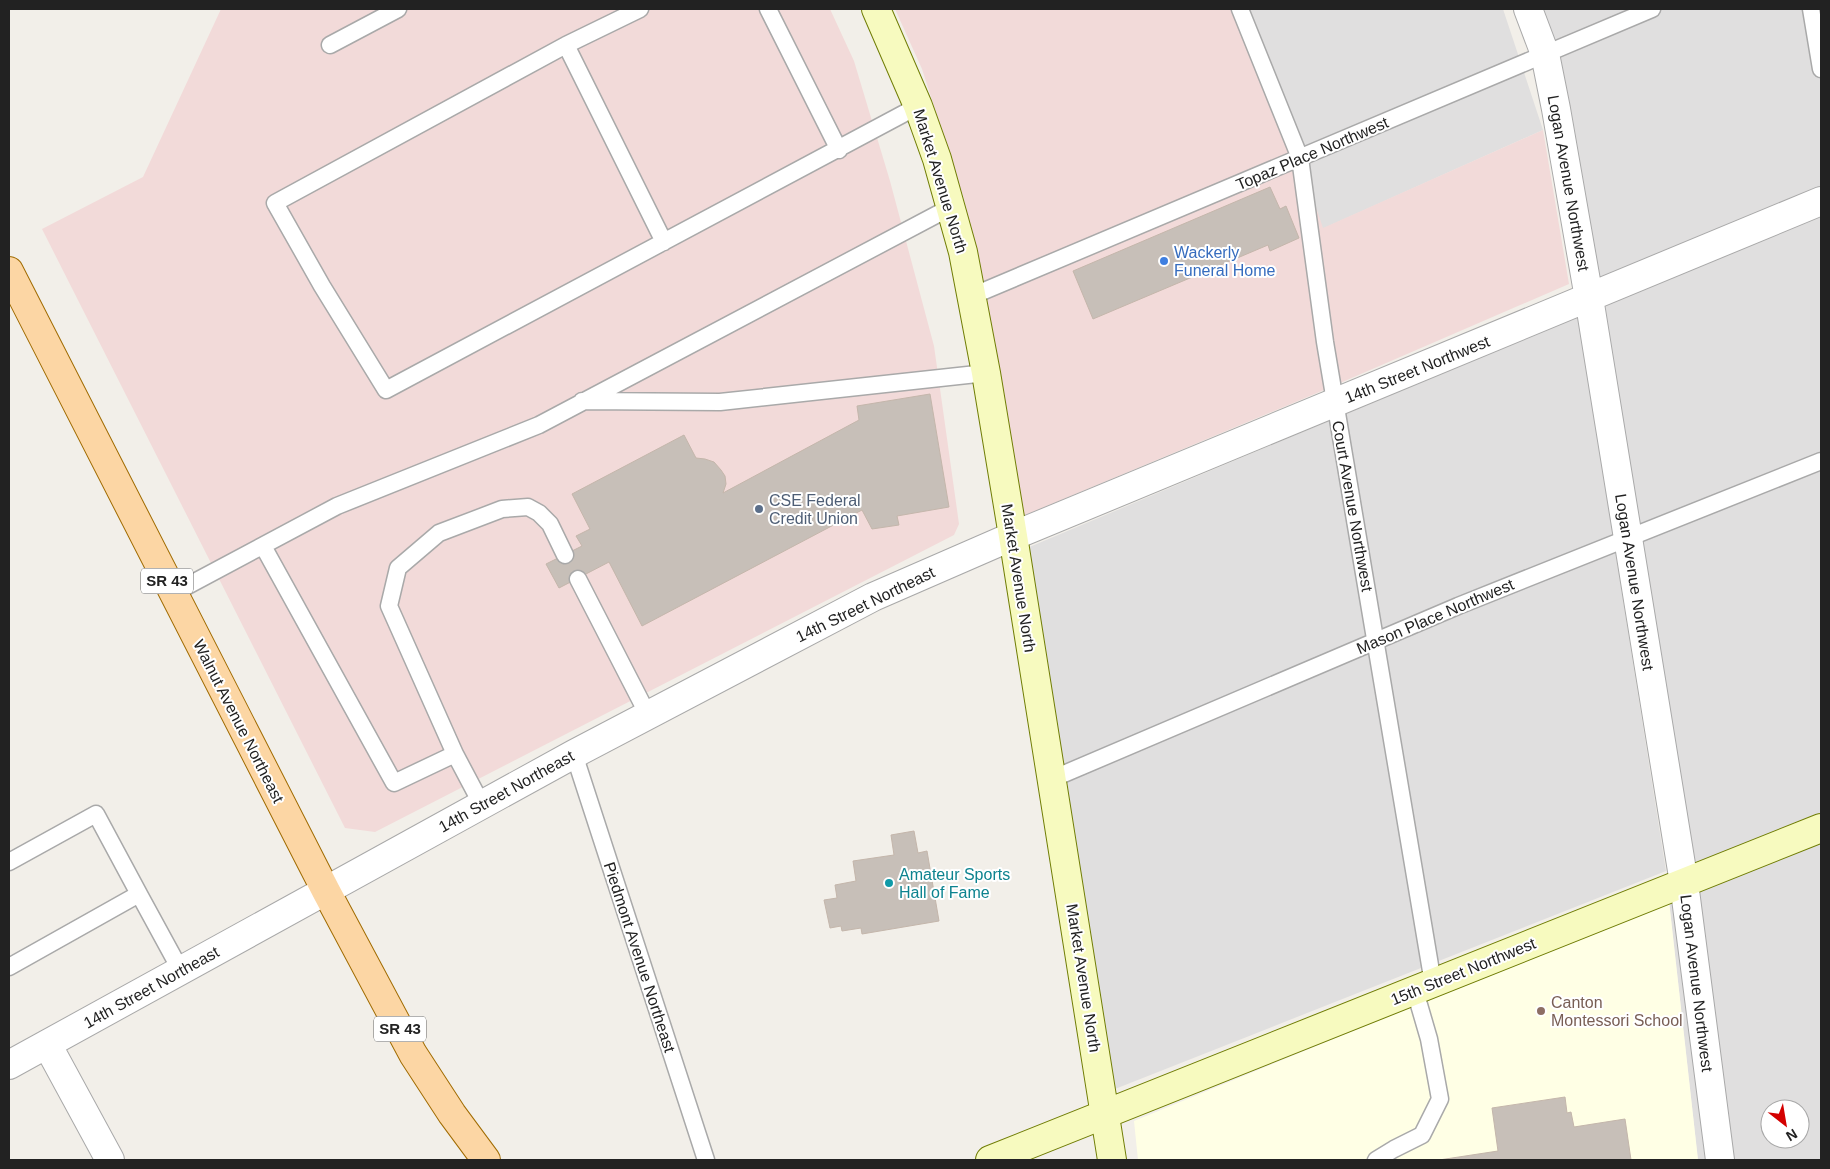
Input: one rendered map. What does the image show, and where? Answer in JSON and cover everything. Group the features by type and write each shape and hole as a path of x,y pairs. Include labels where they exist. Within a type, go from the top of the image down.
{"main road":[{"name":"Walnut Avenue Northeast","path":"9,272 326,891 413,1054 452,1114 486,1160"}],"street":[{"name":"Market Avenue North","path":"876,9 918,106 937,159 964,252 1013,536 1112,1160"},
{"name":"Logan Avenue Northwest","path":"1528,9 1545,54 1589,298 1684,883 1720,1160"},
{"name":"14th Street Northwest","path":"1013,536 1821,201"},
{"name":"14th Street Northeast","path":"9,1065 648,715 873,597 1013,536"},
{"name":"15th Street Northwest","path":"990,1160 1106,1116 1239,1060 1821,828"},
{"path":"47,1044 110,1160"}],"lane":[{"path":"330,45 398,9"},
{"path":"640,9 566,45 275,203 322,286 386,390 839,150 918,106"},
{"path":"768,9 839,150"},
{"name":"Court Avenue Northwest","path":"1240,9 1300,158 1325,342 1376,641 1424,987 1429,1039 1440,1099 1422,1135 1376,1160"},
{"name":"Topaz Place Northwest","path":"972,296 1652,9"},
{"path":"1811,9 1821,69"},
{"path":"566,45 664,242"},
{"path":"174,593 337,506 539,424 951,207"},
{"path":"580,402 720,402 986,373"},
{"name":"Mason Place Northwest","path":"1052,779 1458,606 1821,461"},
{"path":"482,805 455,754 389,606 398,568 439,533 502,509 511,508 528,507 539,514 550,524 566,555"},
{"path":"263,546 394,783 455,754"},
{"path":"578,579 648,715"},
{"name":"Piedmont Avenue Northeast","path":"574,754 706,1160"},
{"path":"9,862 96,814 181,971"},
{"path":"9,967 139,894"}],"shaded area":[{"path":"221,9 830,9 854,61 890,181 934,346 959,524 954,535 375,832 345,828 42,229 143,177"},
{"path":"895,9 1245,9 1293,139 1323,228 1543,130 1569,284 1317,393 1023,516 964,199 922,69"},
{"path":"1244,9 1503,9 1543,130 1322,229"},
{"path":"1528,9 1821,9 1821,828 1684,883"},
{"path":"1578,316 1666,871 1115,1089 1027,548"},
{"path":"1821,842 1821,1160 1698,1160 1669,901"},
{"name":"Canton Montessori School","path":"1669,901 1698,1160 1138,1160 1134,1121"}],"building":[{"name":"Wackerly Funeral Home","path":"1270,187 1280,209 1286,206 1299,238 1270,251 1268,245 1093,319 1073,271"},
{"name":"CSE Federal Credit Union","path":"930,394 949,507 897,516 899,525 872,529 862,510 642,626 609,562 559,588 546,564 582,546 576,536 590,529 572,494 684,435 696,458 714,462 721,470 725,476 726,484 723,493 859,420 857,406"},
{"name":"Amateur Sports Hall of Fame","path":"914,831 918,853 927,851 939,921 862,934 861,928 842,931 841,926 830,928 824,900 837,898 835,885 856,881 853,861 894,855 891,835"},
{"path":"1565,1097 1567,1113 1571,1112 1574,1127 1625,1119 1631,1160 1439,1160 1498,1151 1492,1108"}],"place":[{"name":"Wackerly Funeral Home","path":"1164,261"},
{"name":"CSE Federal Credit Union","path":"759,509"},
{"name":"Amateur Sports Hall of Fame","path":"889,883"},
{"name":"Canton Montessori School","path":"1541,1011"}]}
